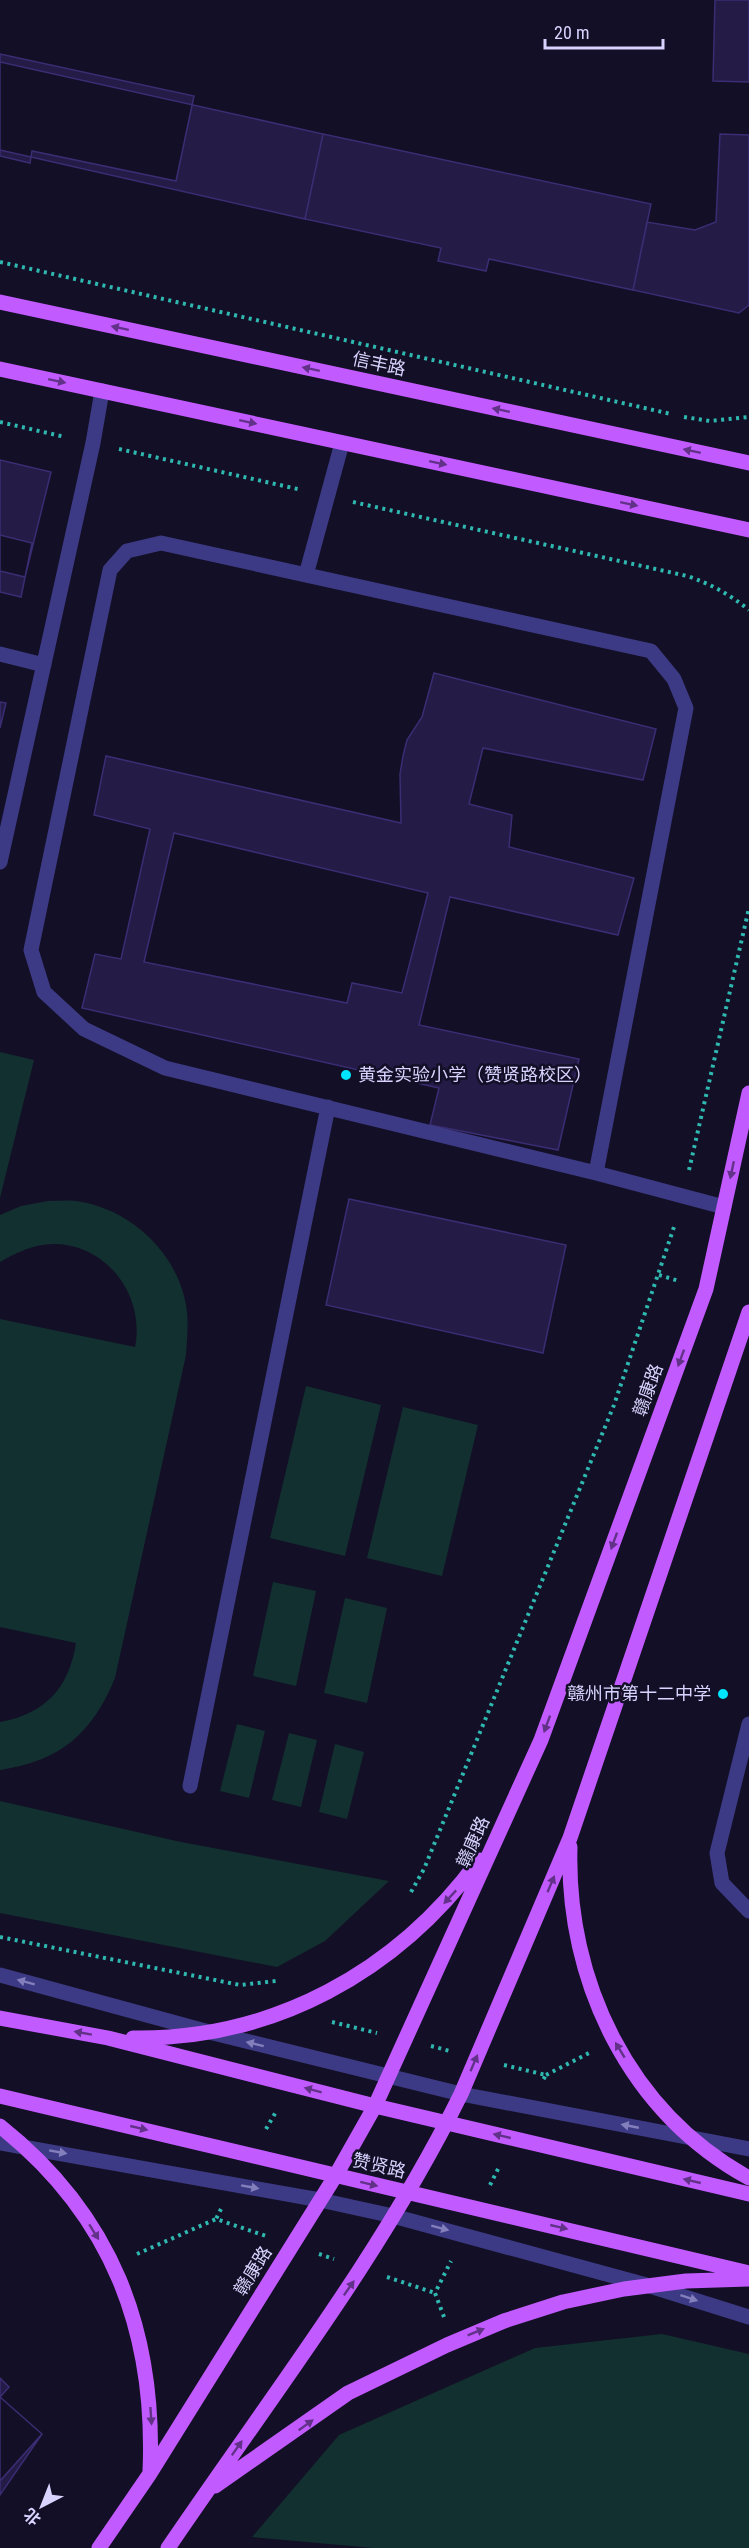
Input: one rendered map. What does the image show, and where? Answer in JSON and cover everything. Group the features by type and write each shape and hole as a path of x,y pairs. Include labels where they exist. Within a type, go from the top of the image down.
{"main road":[{"name":"信丰路","path":"0,302 749,463"},
{"path":"0,369 749,530"},
{"name":"赣康路","path":"99,2548 149,2475 336,2175 375,2106 541,1740 706,1289 749,1093"},
{"path":"168,2548 362,2268 447,2123 461,2094 570,1839 749,1312"},
{"path":"108,2037 153,2038 209,2032 284,2012 325,1994 364,1971 399,1946 431,1917 460,1886 486,1852 507,1814"},
{"path":"570,1839 569,1882 574,1926 584,1969 599,2011 619,2050 644,2086 693,2138 749,2178"},
{"path":"0,2018 108,2037 375,2106 749,2194"},
{"name":"赞贤路","path":"0,2096 749,2273"},
{"path":"0,2126 53,2175 80,2209 112,2264 124,2291 139,2335 148,2381 152,2428 149,2475"},
{"path":"205,2493 348,2393 447,2344 504,2321 563,2302 650,2286 686,2281 749,2278"}],"street":[{"path":"0,862 102,391"},
{"path":"306,575 342,442"},
{"path":"596,1173 686,708 674,678 651,651 161,543 127,551 110,570 31,950 44,992 84,1029 165,1068 596,1173 724,1207"},
{"path":"0,654 44,664"},
{"path":"189,1786 328,1107"},
{"path":"749,1724 717,1853 722,1883 749,1911"},
{"path":"0,1975 209,2032 461,2094 749,2149"},
{"path":"0,2143 320,2200 393,2216 650,2286 749,2317"}],"path":[{"path":"0,262 685,418 710,421 749,417"},
{"path":"663,572 710,583 749,609"},
{"path":"409,1894 424,1869 614,1405 659,1275 683,1196 749,908"},
{"path":"0,1936 240,1985 278,1981"},
{"path":"112,2264 216,2219"}],"green space":[{"path":"0,1052 34,1060 0,1198"},
{"path":"48,1201 76,1201 96,1205 132,1223 148,1236 172,1267 181,1286 188,1324 186,1355 115,1678 96,1715 71,1742 40,1760 0,1770 0,1722 30,1713 52,1696 68,1673 76,1643 0,1627 0,1319 135,1347 137,1328 128,1293 119,1278 107,1264 92,1254 75,1247 49,1244 27,1249 0,1262 0,1215 21,1206"},
{"path":"306,1386 381,1405 345,1556 270,1538"},
{"path":"403,1407 478,1425 442,1576 367,1558"},
{"path":"273,1582 316,1591 296,1686 253,1676"},
{"path":"345,1598 387,1608 367,1703 324,1693"},
{"path":"237,1724 265,1731 249,1798 220,1791"},
{"path":"289,1733 317,1740 301,1807 272,1800"},
{"path":"335,1744 364,1752 347,1819 319,1812"},
{"path":"0,1801 181,1842 389,1881 325,1941 277,1967 0,1913"},
{"path":"662,2334 749,2354 749,2548 373,2548 252,2537 339,2435 535,2348"}],"building":[{"path":"715,0 749,0 749,82 713,81"},
{"path":"0,54 194,96 176,181 32,151 30,163 0,156"},
{"path":"0,62 323,134 305,219 0,150"},
{"path":"323,134 651,204 633,290 489,259 486,271 438,261 441,248 305,219"},
{"path":"720,134 749,135 749,305 739,313 633,290 647,222 695,230 716,222"},
{"path":"0,460 51,472 25,577 0,571"},
{"path":"0,535 32,543 21,597 0,592"},
{"path":"434,673 656,729 643,780 483,748 469,804 512,815 509,847 634,878 618,935 450,897 419,1025 579,1059 558,1150 430,1125 439,1088 82,1008 95,954 121,959 150,829 94,815 106,756 401,823 400,774 403,756 407,740 422,717","holes":["174,833 428,893 402,993 352,983 347,1003 144,962"]},
{"path":"0,702 6,703 0,728"},
{"path":"349,1199 566,1245 543,1353 326,1305"},
{"path":"0,2378 9,2387 0,2397"},
{"path":"0,2397 42,2434 0,2481"},
{"path":"0,2397 42,2434 0,2495"}],"place":[{"name":"黄金实验小学（赞贤路校区）","path":"346,1075"},
{"name":"赣州市第十二中学","path":"723,1694"}]}
